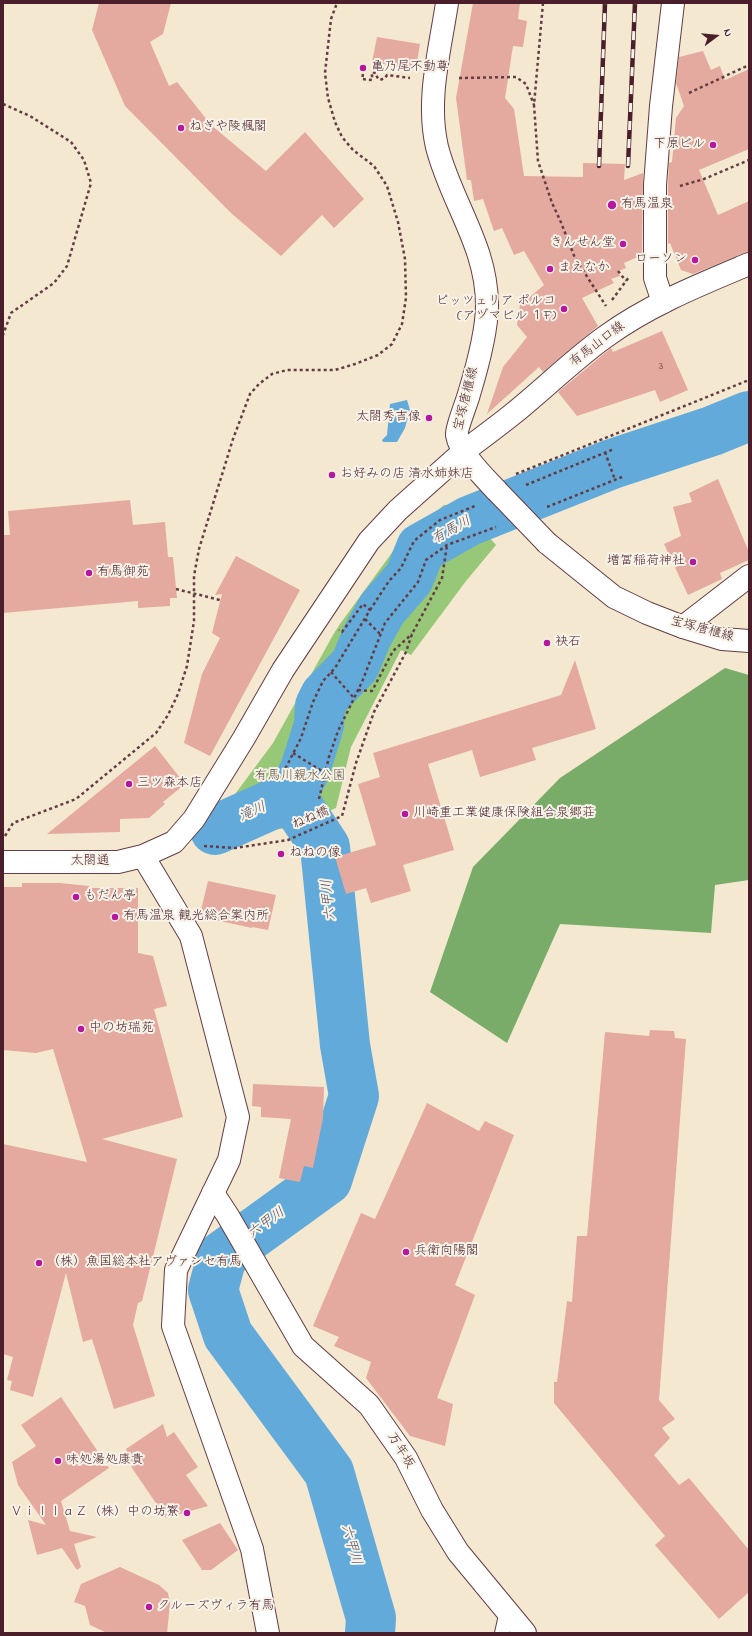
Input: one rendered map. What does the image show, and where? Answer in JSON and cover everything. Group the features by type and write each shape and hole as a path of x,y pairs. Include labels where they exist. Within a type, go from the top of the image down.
{"street":[{"name":"宝塚唐櫃線","path":"447,3 435,79 433,122 441,160 476,243 483,271 487,306 485,327 473,378 457,434 464,452 497,491 547,543 614,597 647,613 683,627 722,638 749,641"},
{"path":"663,302 655,278 655,185 661,106 673,3"},
{"name":"有馬山口線","path":"174,842 194,819 244,738 283,670 369,541 398,510 464,452 514,413 604,337 642,313 663,302 749,264"},
{"path":"683,627 749,576"},
{"name":"太閤通","path":"3,862 118,862 143,856 174,842"},
{"path":"143,856 191,936 238,1117 229,1160 176,1270 173,1326 252,1549 268,1633"},
{"name":"万年坂","path":"213,1193 228,1216 303,1346 369,1405 406,1458 432,1510 458,1552 525,1633"}],"lane":[{"path":"502,1633 507,1611"}],"path":[{"path":"3,839 13,823 76,799 156,733 168,715 178,694 187,666 194,621 194,576 199,549 233,439 250,394 259,384 272,374 287,370 335,370 378,355 392,344 402,324 406,298 405,258 398,222 387,186 374,166 353,150 342,137 335,122 328,98 326,66 331,19 337,3"},
{"path":"543,3 534,105 538,161 552,203 575,258 607,308 631,275"},
{"path":"661,106 749,65"},
{"path":"363,74 362,79 372,80 372,72 376,73 380,80 385,78 387,75"},
{"path":"458,78 516,77 526,84 534,105"},
{"path":"3,104 30,116 71,142 84,160 91,183 67,266 54,283 11,313 3,335"},
{"path":"655,185 684,186 749,160"},
{"path":"618,271 626,281"},
{"path":"515,474 749,380"},
{"path":"519,488 614,449"},
{"path":"605,452 615,480"},
{"path":"542,509 622,477"},
{"path":"280,779 301,738 313,702 323,681 331,672 389,581 401,568 414,541 440,520 476,506"},
{"path":"319,800 325,773 338,731 358,690 386,623 418,582 426,560 447,545 498,526"},
{"path":"358,690 372,691 393,651 412,634 442,578 447,545"},
{"path":"176,589 220,600"},
{"path":"342,632 363,604 370,610"},
{"path":"365,620 381,635"},
{"name":"ねね橋","path":"174,842 235,848 288,840 342,816 356,763 374,712 406,652 412,634"},
{"path":"331,672 354,698"},
{"path":"293,753 325,773"}],"green space":[{"name":"有馬川親水公園","path":"444,505 460,505 496,545 466,581 411,655 401,650 351,747 336,808 294,827 231,836 224,809 273,743 340,624 399,543"},
{"path":"725,668 749,675 749,880 715,885 711,933 560,924 507,1043 430,992 473,867 560,778"}],"water":[{"path":"407,400 410,410 405,428 397,442 383,442 382,440 387,435 390,404"}],"building":[{"name":"ねぎや陵楓閣","path":"99,3 171,3 163,34 150,42 169,86 177,82 211,125 266,171 305,132 364,199 334,228 322,215 281,256 231,213 125,106 92,30"},
{"path":"473,3 520,3 518,19 527,21 523,47 513,46 505,98 514,109 524,176 583,177 583,163 625,164 624,180 643,173 642,255 624,263 626,268 618,271 620,276 611,279 614,283 582,298 598,326 543,372 539,367 487,414 503,367 527,337 517,325 520,305 544,285 524,251 514,255 502,228 494,231 483,199 474,201 471,180 467,180 456,98"},
{"path":"377,37 420,44 416,68 406,68 372,62"},
{"path":"703,51 711,70 720,66 725,80 749,69 749,149 699,170 718,215 749,201 749,251 693,274 681,270 670,243 668,244 668,185 669,163 672,162 676,118 684,106 676,83 679,57"},
{"path":"662,331 688,390 660,402 655,390 577,416 558,392 611,348 613,352"},
{"path":"718,479 749,552 749,560 720,573 722,579 688,595 664,544 681,536 673,507 692,502 689,493"},
{"name":"有馬御苑","path":"130,500 133,525 165,522 168,557 173,557 177,598 170,598 170,606 138,608 138,601 3,613 3,535 10,535 8,511"},
{"path":"236,556 300,590 210,756 184,743 202,674 220,638 212,633 222,594 215,595"},
{"name":"川崎重工業健康保険組合泉郷荘","path":"575,660 596,729 532,748 536,760 480,777 472,750 428,764 454,850 403,865 411,891 371,903 366,888 346,894 335,857 376,845 358,784 380,777 373,753 561,695"},
{"path":"155,746 185,784 163,802 165,804 149,818 120,819 120,832 47,834"},
{"path":"208,881 276,895 268,930 206,918 201,910"},
{"path":"22,883 60,883 89,886 89,888 138,888 138,953 153,956 167,1006 154,1009 183,1117 102,1139 177,1159 142,1301 138,1303 133,1325 155,1396 114,1409 92,1339 83,1342 66,1273 33,1397 10,1390 12,1381 7,1380 13,1357 3,1354 3,1144 87,1162 53,1049 36,1053 3,1050 3,887 22,887"},
{"path":"650,1030 674,1031 675,1038 686,1039 659,1400 675,1419 662,1428 670,1438 654,1455 679,1485 689,1478 749,1550 749,1592 719,1619 655,1545 665,1536 554,1403 554,1382 557,1382 567,1301 572,1302 577,1236 587,1236 605,1032 649,1036"},
{"path":"253,1084 324,1087 323,1118 313,1168 304,1166 300,1182 279,1178 291,1119 261,1117 261,1107 252,1106"},
{"name":"兵衛向陽閣","path":"427,1103 479,1131 485,1121 514,1135 455,1285 475,1295 437,1398 453,1404 445,1446 410,1436 366,1378 371,1362 334,1346 339,1337 313,1326 361,1213 375,1219"},
{"name":"味処湯処康貴","path":"61,1397 109,1468 61,1501 70,1531 97,1537 74,1544 81,1567 77,1570 62,1548 37,1555 28,1520 46,1525 18,1485 12,1462 36,1446 21,1425"},
{"name":"ＶｉｌｌａＺ（株）中の坊寮","path":"163,1424 167,1437 174,1432 198,1467 186,1475 208,1506 166,1518 132,1468 126,1449"},
{"path":"220,1523 238,1550 211,1570 202,1570 182,1540"},
{"path":"120,1567 159,1585 168,1593 170,1604 167,1633 107,1633 90,1625 85,1606 74,1602 81,1584"}],"waterway":[{"name":"有馬川","path":"291,796 304,772 319,725 320,706 325,696 355,665 367,636 382,609 409,578 421,548 469,521 612,464 712,431 749,416"},
{"name":"六甲川","path":"291,796 325,847 345,1045 354,1096 327,1180 222,1256 213,1290 228,1335 329,1472 371,1618 370,1633"},
{"name":"滝川","path":"215,830 291,796"}],"railway":[{"path":"599,166 605,3"},
{"path":"628,166 635,3"}],"place":[{"name":"亀乃尾不動尊","path":"363,68"},
{"name":"ねぎや陵楓閣","path":"181,128"},
{"name":"下原ビル","path":"713,145"},
{"name":"有馬温泉","path":"612,205"},
{"name":"きんせん堂","path":"623,244"},
{"name":"ローソン","path":"695,260"},
{"name":"まえなか","path":"550,269"},
{"name":"ピッツェリア ポルコ (アヅマビル １F)","path":"564,309"},
{"name":"太閤秀吉像","path":"429,418"},
{"name":"お好みの店 清水姉妹店","path":"332,475"},
{"name":"増冨稲荷神社","path":"693,562"},
{"name":"有馬御苑","path":"89,573"},
{"name":"袂石","path":"547,643"},
{"name":"三ツ森本店","path":"129,784"},
{"name":"川崎重工業健康保険組合泉郷荘","path":"405,814"},
{"name":"ねねの像","path":"281,854"},
{"name":"もだん亭","path":"76,897"},
{"name":"有馬温泉 観光総合案内所","path":"115,917"},
{"name":"中の坊瑞苑","path":"81,1029"},
{"name":"兵衛向陽閣","path":"406,1252"},
{"name":"（株）魚国総本社アヴァンセ有馬","path":"39,1263"},
{"name":"味処湯処康貴","path":"58,1461"},
{"name":"ＶｉｌｌａＺ（株）中の坊寮","path":"187,1513"},
{"name":"クルーズヴィラ有馬","path":"149,1607"}]}
